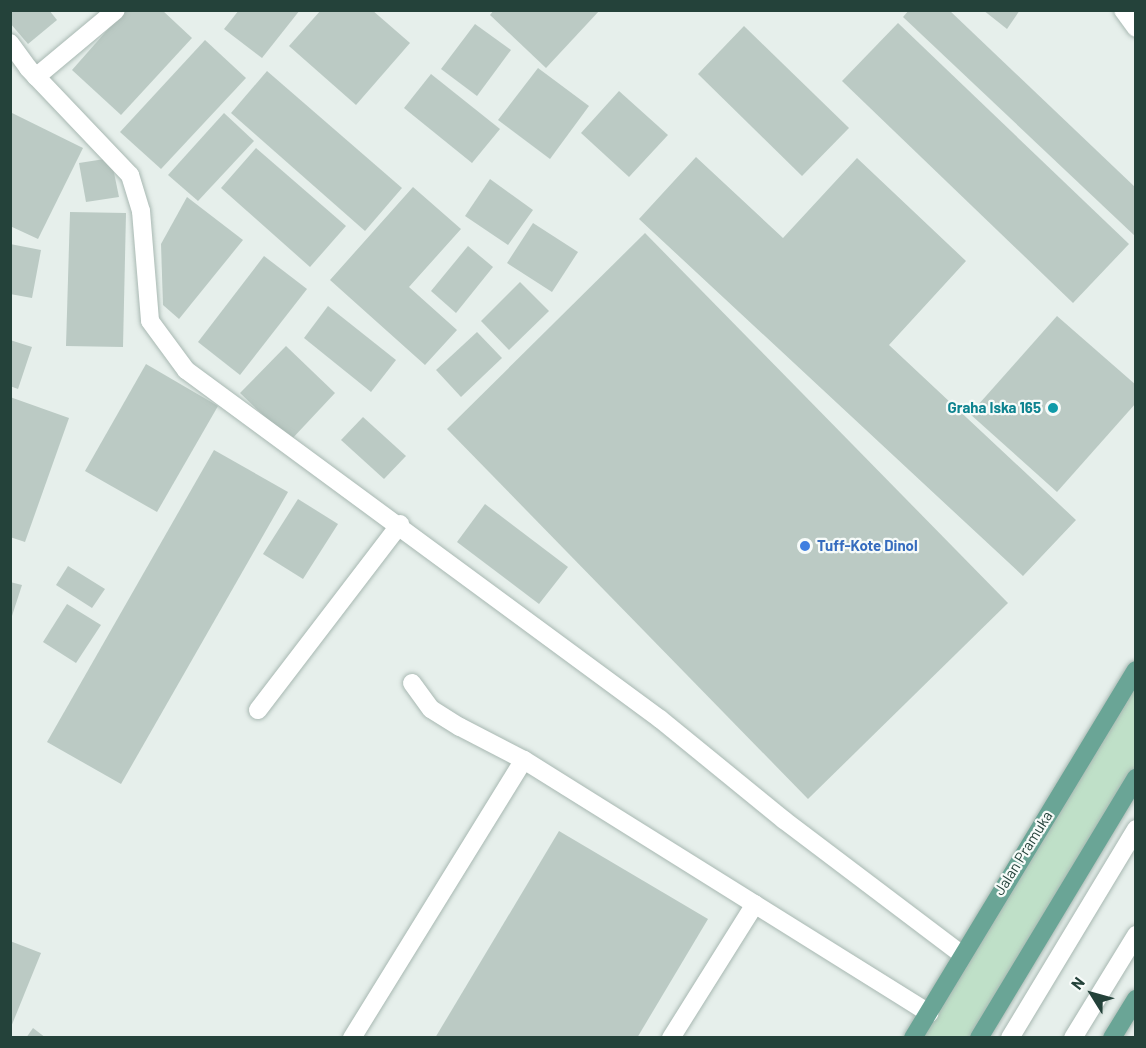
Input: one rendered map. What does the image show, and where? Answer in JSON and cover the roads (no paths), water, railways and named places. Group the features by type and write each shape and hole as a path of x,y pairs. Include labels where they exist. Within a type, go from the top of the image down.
{"main road":[{"name":"Jalan Pramuka","path":"913,1038 961,954 1136,670"},
{"path":"979,1038 1136,778"},
{"path":"1112,1038 1136,999"}],"street":[{"path":"36,77 116,10"},
{"path":"1123,10 1136,28"},
{"path":"13,54 130,175 141,211 150,321 186,370 400,524 572,657 660,719 784,820 961,954"},
{"path":"258,710 400,524"},
{"path":"412,683 431,709 524,760 928,1013"},
{"path":"352,1038 524,760"},
{"path":"1010,1038 1136,829"},
{"path":"671,1038 755,904"},
{"path":"1073,1038 1136,935"}],"place":[{"name":"Graha Iska 165","path":"1053,408"},
{"name":"Tuff-Kote Dinol","path":"805,546"}]}
